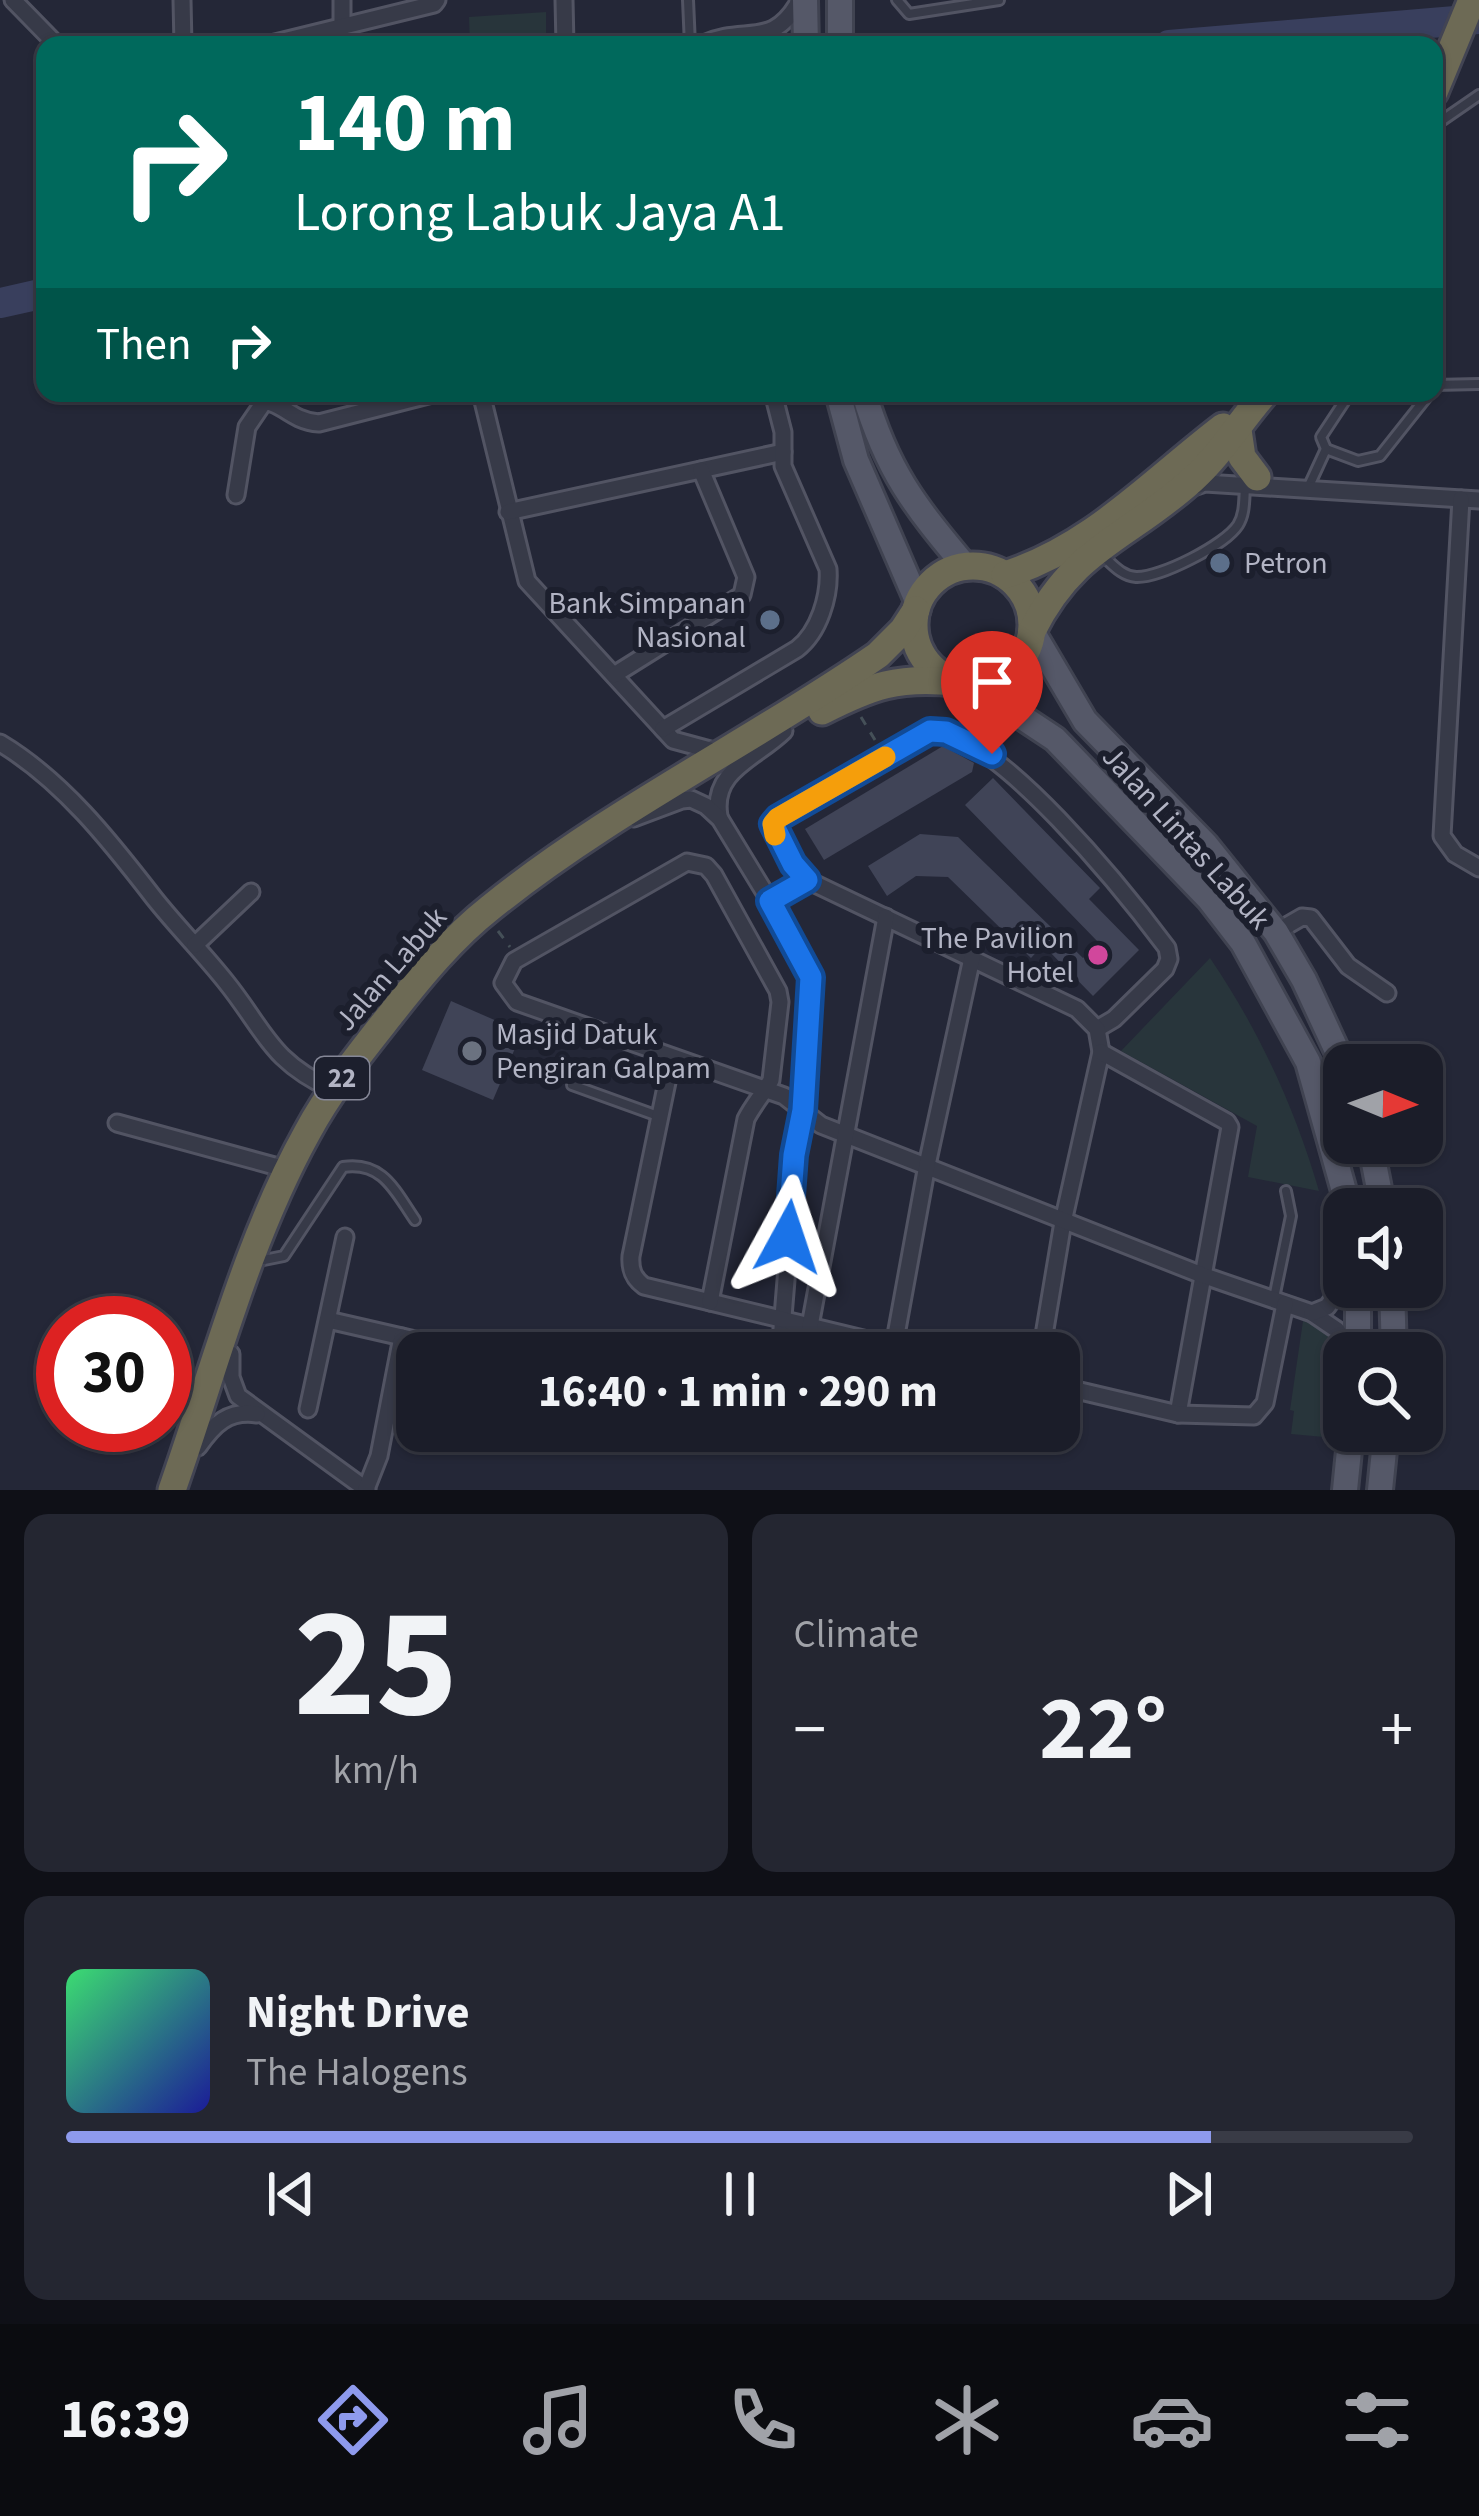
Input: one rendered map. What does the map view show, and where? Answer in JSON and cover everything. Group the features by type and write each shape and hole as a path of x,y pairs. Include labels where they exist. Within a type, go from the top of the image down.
{"highway":[{"path":"1443,70 1472,0"},
{"path":"917,607 917,645 939,674 964,683 1005,675 1028,648 1032,631 1063,579 1092,543 1258,402"},
{"path":"1005,575 1092,543 1179,492 1206,467 1225,433"},
{"path":"1225,433 1251,481"},
{"path":"1128,508 1188,467 1206,467"},
{"path":"965,566 1005,575 1026,599 1032,631"},
{"name":"22","path":"917,607 932,582 965,566"},
{"name":"Jalan Labuk","path":"172,1490 253,1256 289,1169 333,1090 425,972 490,908 878,655 903,631 917,607"},
{"name":"Jalan Labuk","path":"184,1490 297,1176 336,1104 416,996 517,900 634,818 784,731 849,697 897,680 964,683"}],"main road":[{"path":"802,0 805,36"},
{"path":"840,0 840,36"},
{"path":"840,402 856,460 917,607"},
{"path":"867,402 903,490 965,566"},
{"name":"Jalan Lintas Labuk","path":"1032,631 1085,721 1206,845 1276,932 1334,1044"},
{"name":"Jalan Lintas Labuk","path":"964,683 1055,739 1209,899 1243,943 1308,1062 1343,1188"},
{"path":"1345,1490 1349,1452"},
{"path":"1380,1490 1384,1452"}],"street":[{"path":"182,0 183,36"},
{"path":"341,0 342,27"},
{"path":"564,0 565,36"},
{"path":"734,36 782,27 802,0"},
{"path":"304,36 437,1"},
{"path":"19,3 49,36"},
{"path":"236,495 247,427 264,402"},
{"path":"275,402 301,422 319,423 401,402"},
{"path":"484,402 527,581 668,734 689,747 724,754"},
{"path":"668,734 797,650 814,631 829,583 828,569 783,466 775,402"},
{"path":"508,512 783,452"},
{"path":"1206,467 1251,481"},
{"path":"614,675 742,595 746,587 701,470"},
{"path":"1179,492 1205,483 1251,481 1479,500"},
{"path":"1461,499 1442,836 1455,854 1479,868"},
{"path":"1045,1332 1101,1052 1096,1029 1077,1009 807,880 774,832 775,821 938,730 992,754 1118,883 1167,948 1165,969 1114,1019 1096,1029"},
{"path":"720,819 717,793 726,776 784,731"},
{"path":"668,734 677,760 673,785"},
{"path":"0,743 36,764 124,856 229,985 266,1042 299,1074 333,1090"},
{"path":"634,818 691,799 706,806 720,819 811,977 781,1332"},
{"path":"710,1302 746,1119 765,1090 771,1080 778,991 714,874 697,862 679,863 514,961 503,983 508,995 517,1002 672,1058 765,1090 784,1096 821,1125 1202,1275 1312,1313 1339,1332"},
{"path":"770,901 807,880"},
{"path":"195,945 250,892"},
{"path":"810,1326 886,917"},
{"path":"1276,932 1302,917 1311,918 1348,965 1387,994"},
{"path":"897,1332 972,958"},
{"path":"1101,1052 1230,1127 1178,1414"},
{"path":"672,1058 631,1256 633,1275 644,1286 835,1332"},
{"path":"117,1123 289,1169"},
{"path":"308,1409 345,1237"},
{"path":"1080,1391 1178,1414 1247,1418 1259,1414 1265,1402 1279,1302"},
{"path":"1312,1313 1324,1308"},
{"path":"328,1320 396,1336"},
{"path":"231,1354 233,1388 260,1415 367,1490 379,1456 396,1368"},
{"path":"198,1447 228,1417 260,1415"}],"lane":[{"path":"688,0 690,36"},
{"path":"898,0 909,14 999,0"},
{"path":"1443,120 1479,95"},
{"path":"1443,388 1479,384"},
{"path":"1344,402 1321,437 1326,449 1358,461 1380,456 1422,402"},
{"path":"1308,488 1326,449"},
{"path":"1092,543 1126,575 1163,571 1235,530 1251,481"},
{"path":"572,1085 660,1117"},
{"path":"264,1260 284,1256 343,1167 359,1164 384,1175 415,1220"},
{"path":"1279,1302 1292,1216 1286,1191"}],"path":[{"path":"849,697 885,757"},
{"path":"502,937 513,952"}],"shaded area":[{"path":"546,12 546,36 470,36 469,17"},
{"path":"1210,958 1274,1070 1319,1191 1248,1177 1257,1126 1121,1051"},
{"path":"1303,1321 1330,1330 1323,1332 1323,1437 1291,1434 1294,1411 1290,1410"}],"building":[{"path":"943,746 974,763 972,772 824,860 805,829"},
{"path":"993,778 1100,888 1089,899 1139,950 1093,996 1043,945 1031,958 948,877 916,876 887,896 868,866 920,834 958,837 1083,958 1099,943 965,805"},
{"name":"Masjid Datuk Pengiran Galpam","path":"451,1001 522,1032 493,1100 422,1070"}],"waterway":[{"path":"1276,36 1479,19"},
{"path":"0,303 36,295"}],"slow traffic":[{"path":"775,835 773,824 778,818 885,757"}],"place":[{"name":"Petron","path":"1220,563"},
{"name":"Bank Simpanan Nasional","path":"770,620"},
{"name":"The Pavilion Hotel","path":"1098,955"},
{"name":"Masjid Datuk Pengiran Galpam","path":"472,1051"}],"route":[{"path":"788,1237 812,1004 811,977 770,901 807,880 793,864 773,824 930,731 946,732 992,754"}]}
